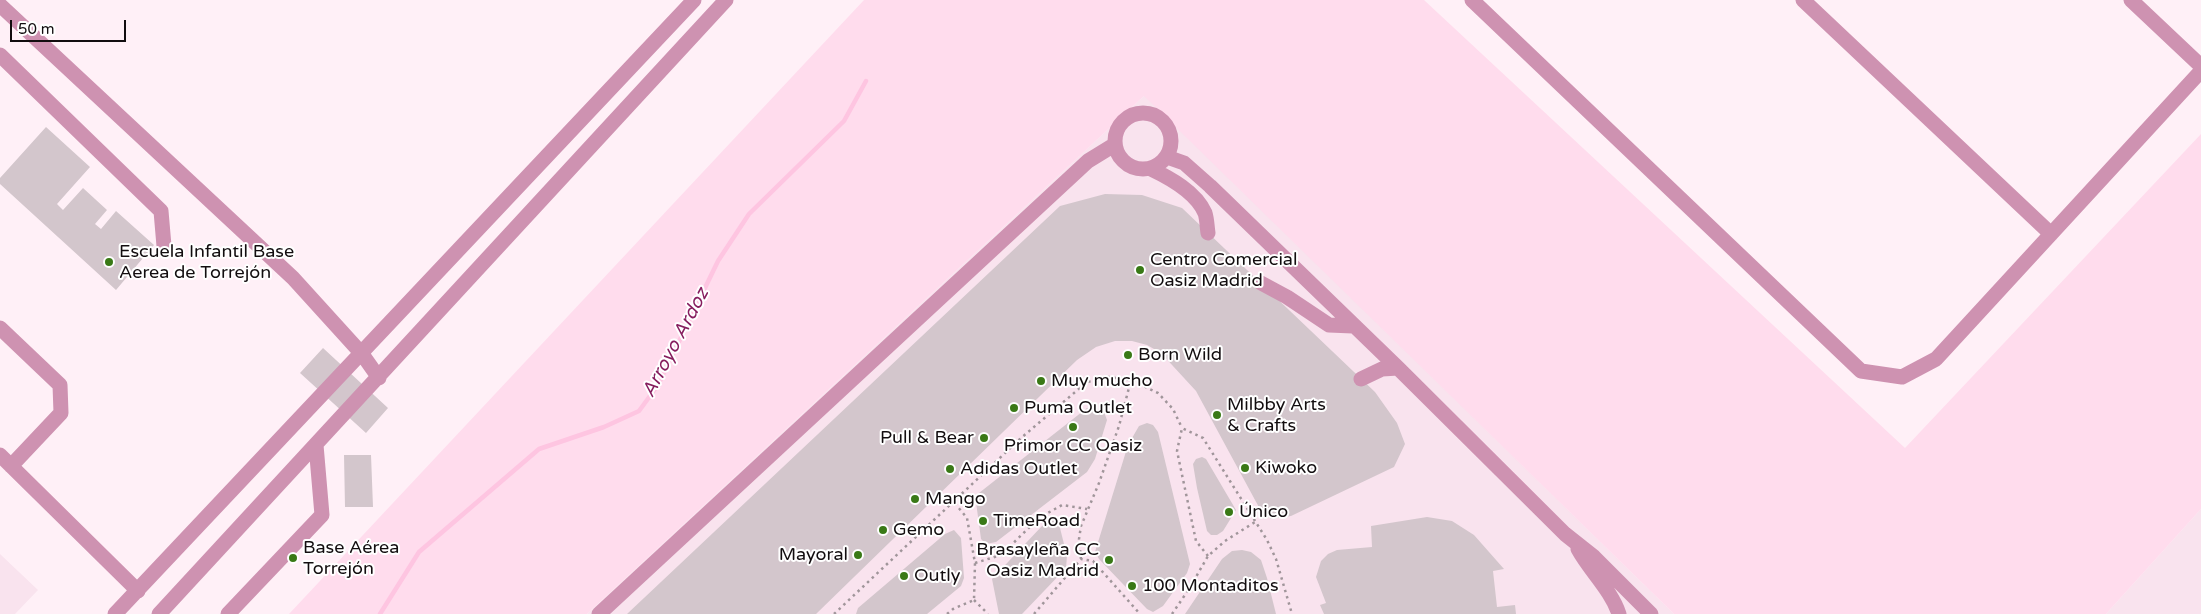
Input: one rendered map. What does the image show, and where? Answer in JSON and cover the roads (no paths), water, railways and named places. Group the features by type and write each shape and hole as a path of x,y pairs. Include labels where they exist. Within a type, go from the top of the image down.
{"street":[{"path":"115,614 694,0"},
{"path":"160,614 726,0"},
{"path":"1803,0 2051,234"},
{"path":"2131,0 2201,66"},
{"path":"1478,2 1862,371 1902,377 1936,359 2201,71"},
{"path":"0,5 293,278 362,354 379,378"},
{"path":"0,55 161,211 164,246"},
{"path":"1151,169 1167,157 1171,140 1165,123 1149,114 1140,113 1124,120 1115,136 1114,145 1117,154 1123,162 1132,168 1151,169 1170,178 1192,195 1205,213 1208,233"},
{"path":"600,614 1088,161 1114,145"},
{"path":"1167,157 1184,163 1210,186 1575,543 1594,557 1651,614"},
{"path":"1261,283 1287,297 1329,325 1353,326"},
{"path":"0,328 60,386 61,413 11,466"},
{"path":"1361,379 1382,369 1398,368"},
{"path":"228,614 322,515 316,445"},
{"path":"0,454 138,590"},
{"path":"1575,543 1585,562 1616,604 1619,614"}],"waterway":[{"name":"Arroyo Ardoz","path":"380,614 419,552 539,449 604,427 639,411 658,385 718,261 749,214 844,121 866,81"}],"place":[{"name":"Escuela Infantil Base Aerea de Torrejón","path":"109,262"},
{"name":"Centro Comercial Oasiz Madrid","path":"1140,270"},
{"name":"Born Wild","path":"1128,355"},
{"name":"Muy mucho","path":"1041,381"},
{"name":"Puma Outlet","path":"1014,408"},
{"name":"Milbby Arts & Crafts","path":"1217,415"},
{"name":"Primor CC Oasiz","path":"1073,427"},
{"name":"Pull & Bear","path":"984,438"},
{"name":"Kiwoko","path":"1245,468"},
{"name":"Adidas Outlet","path":"950,469"},
{"name":"Mango","path":"915,499"},
{"name":"Único","path":"1229,512"},
{"name":"TimeRoad","path":"983,521"},
{"name":"Gemo","path":"883,530"},
{"name":"Mayoral","path":"858,555"},
{"name":"Base Aérea Torrejón","path":"293,558"},
{"name":"Brasayleña CC Oasiz Madrid","path":"1109,560"},
{"name":"Outly","path":"904,576"},
{"name":"100 Montaditos","path":"1132,586"}]}
